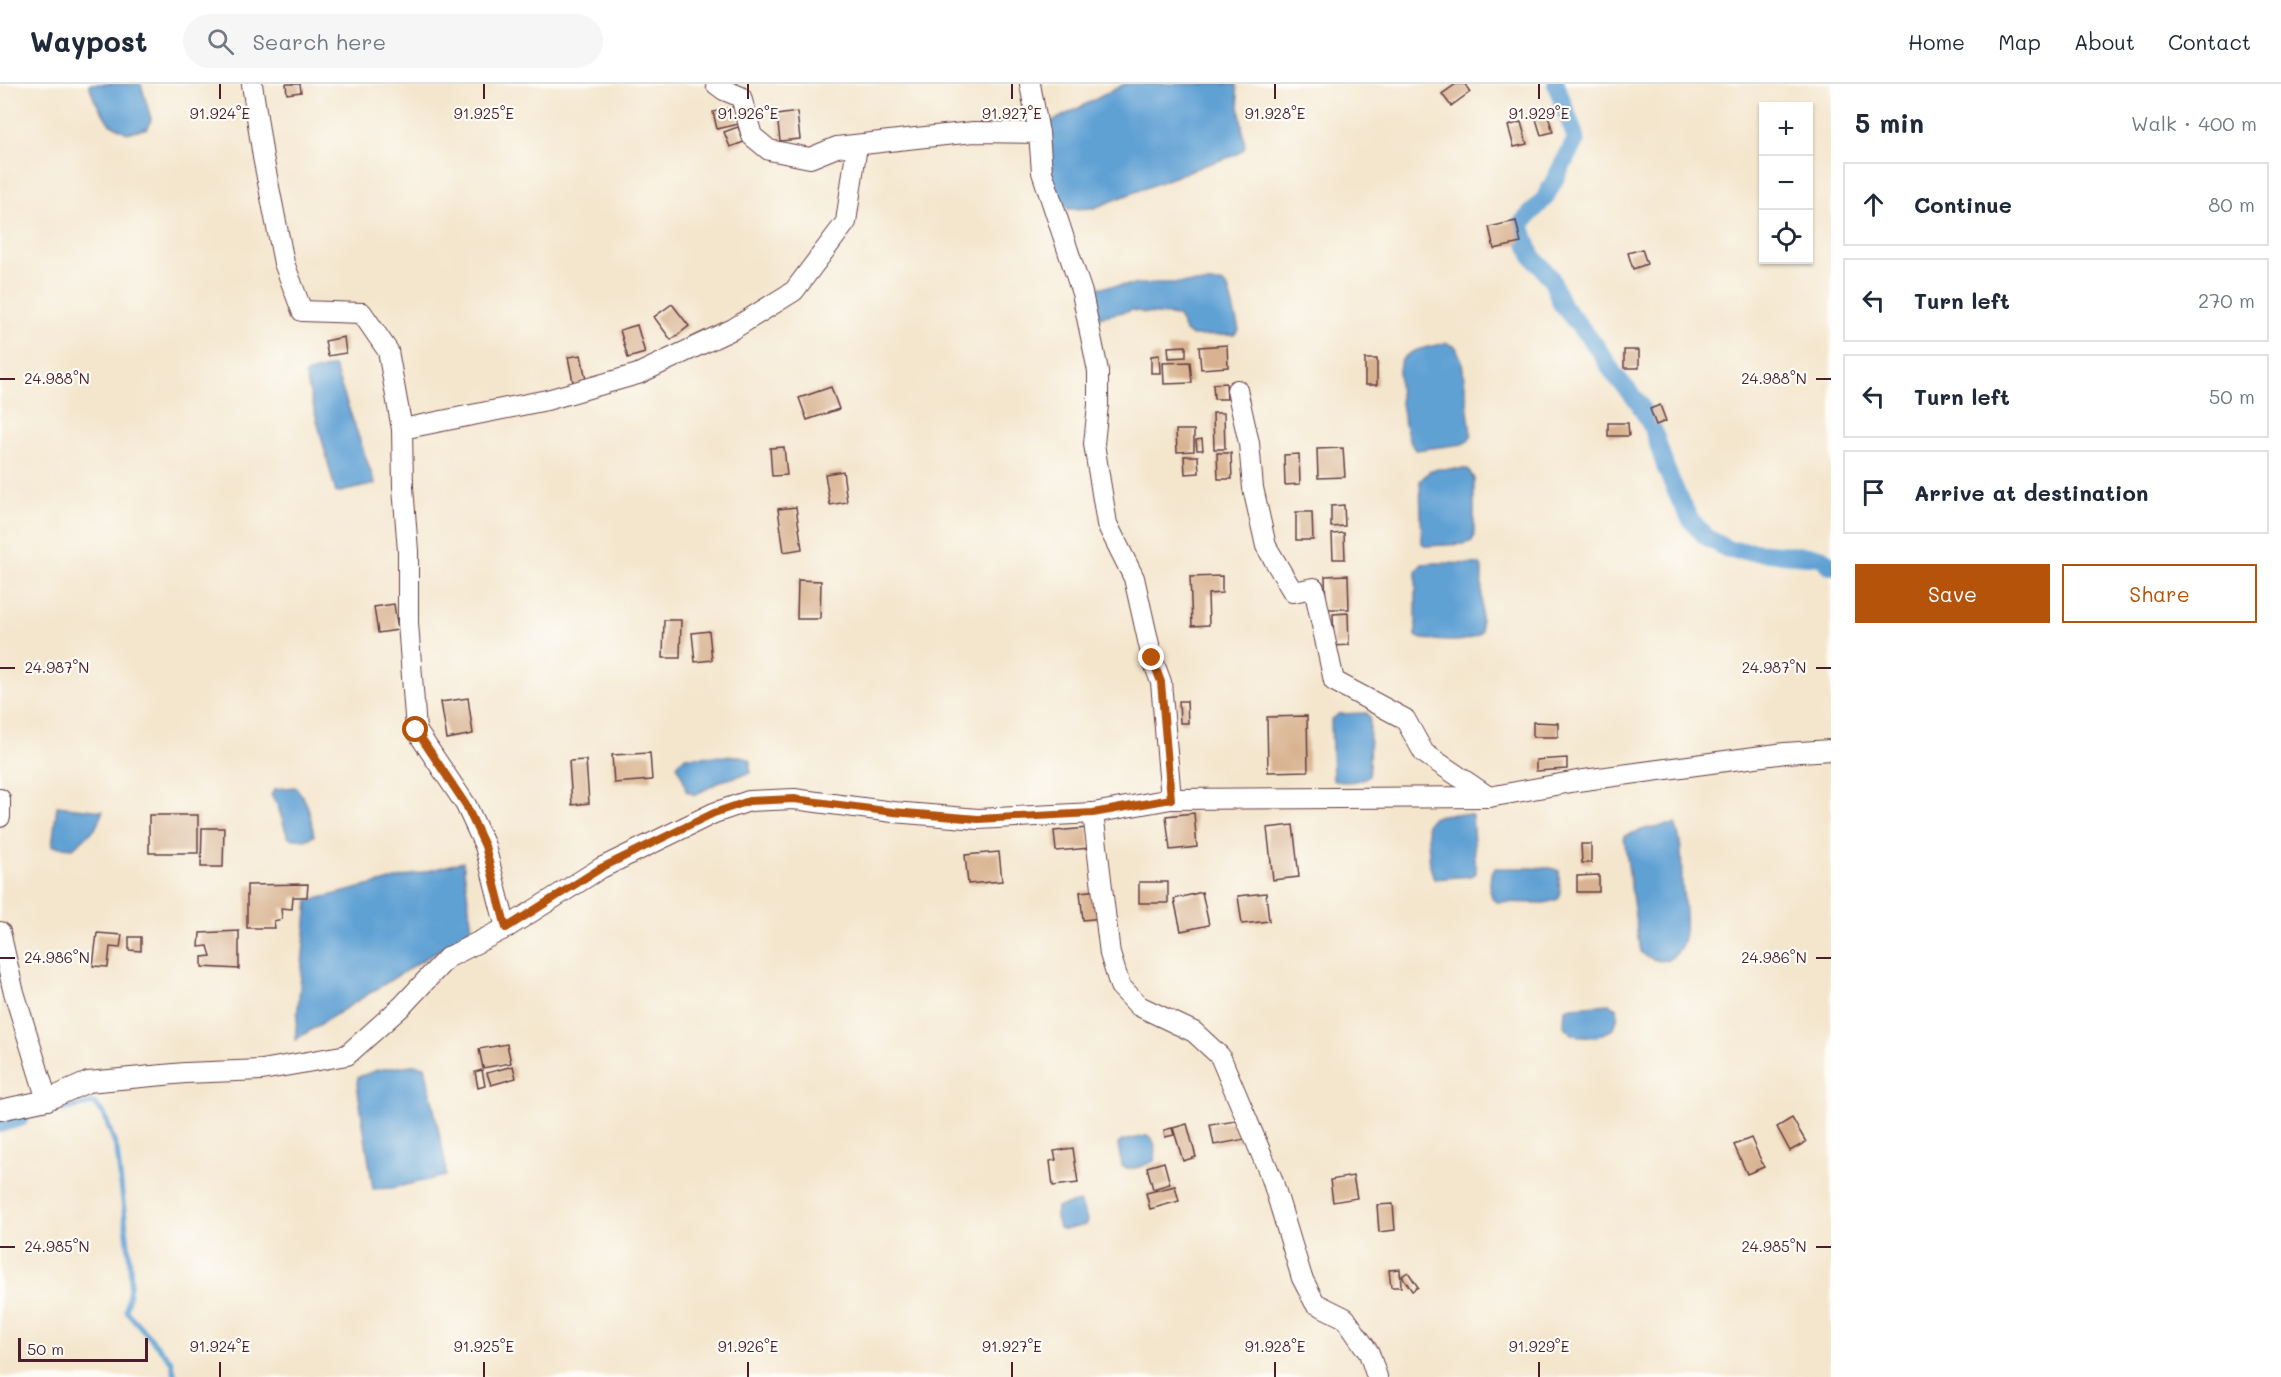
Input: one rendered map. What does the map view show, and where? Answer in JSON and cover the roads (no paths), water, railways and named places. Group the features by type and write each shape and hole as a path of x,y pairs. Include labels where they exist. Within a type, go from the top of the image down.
{"street":[{"path":"252,84 263,157 284,263 302,311 362,313 388,351 402,429 402,487 408,551 408,623 416,730 466,805 485,846 506,928"},
{"path":"716,84 741,97 752,136 769,150 810,158 837,147 974,132 1038,133"},
{"path":"1030,84 1042,171 1082,293 1098,371 1098,405 1094,444 1107,524 1134,578 1152,658 1161,682 1171,799"},
{"path":"402,429 547,400 638,374 732,329 794,291 846,222 857,145"},
{"path":"1237,390 1249,443 1253,488 1266,546 1293,592 1314,588 1334,681 1405,719 1424,753 1489,797"},
{"path":"0,1110 47,1100 88,1082 185,1073 262,1070 347,1055 402,1006 447,958 506,928 601,868 714,813 749,801 794,799 893,812 978,819 1093,813 1171,799 1489,797 1577,781 1785,753 1831,750"},
{"path":"0,799 0,818"},
{"path":"1093,813 1110,954 1120,986 1139,1006 1194,1032 1220,1056 1272,1179 1302,1278 1316,1303 1345,1318 1369,1353 1377,1377"},
{"path":"0,932 13,989 47,1100"}],"water":[{"path":"89,84 141,84 151,119 148,128 127,133 109,123 94,99"},
{"path":"1125,84 1236,84 1245,147 1233,156 1094,208 1068,209 1063,204 1050,173 1042,132 1049,123"},
{"path":"1157,283 1223,283 1229,291 1239,330 1234,335 1192,336 1185,331 1178,316 1133,310 1099,317 1092,309 1089,288"},
{"path":"1445,343 1456,347 1462,362 1471,434 1469,440 1463,444 1416,450 1404,422 1400,366 1402,360 1411,353"},
{"path":"334,366 375,484 336,493 305,374"},
{"path":"1468,469 1474,479 1474,536 1472,541 1465,544 1426,546 1422,543 1420,481 1430,471"},
{"path":"1422,564 1480,564 1482,569 1481,632 1475,636 1453,641 1422,639 1416,636 1416,571"},
{"path":"1367,713 1370,718 1369,775 1352,782 1333,780 1331,720 1339,714"},
{"path":"740,756 750,760 750,773 721,781 695,795 686,791 677,765 685,757"},
{"path":"295,787 306,803 312,823 314,836 305,840 289,838 271,795 275,789"},
{"path":"57,806 103,811 95,829 73,848 52,846"},
{"path":"1440,815 1472,815 1476,873 1471,876 1434,879 1430,866 1427,824"},
{"path":"1675,824 1681,854 1684,935 1677,952 1666,960 1658,961 1640,952 1624,836 1648,828"},
{"path":"463,862 472,929 295,1040 308,901"},
{"path":"1495,868 1551,868 1559,871 1560,896 1558,899 1545,903 1496,902 1490,889 1491,873"},
{"path":"1610,1004 1617,1008 1618,1015 1614,1029 1595,1037 1572,1035 1564,1025 1565,1009"},
{"path":"412,1065 425,1066 445,1161 446,1176 392,1188 373,1189 357,1084 358,1077 377,1070"},
{"path":"1146,1136 1151,1137 1155,1146 1154,1161 1134,1168 1122,1166 1118,1144"},
{"path":"1080,1202 1087,1220 1085,1225 1064,1230 1059,1228 1056,1217 1057,1207"}],"waterway":[{"path":"1556,84 1576,139 1545,198 1521,224 1531,255 1551,278 1562,305 1638,402 1653,429 1666,469 1681,503 1691,520 1705,536 1729,550 1821,557 1831,566"},
{"path":"20,1118 94,1103 104,1114 117,1150 129,1252 131,1280 126,1311 172,1362 175,1377"},
{"path":"0,1124 20,1118"}]}
